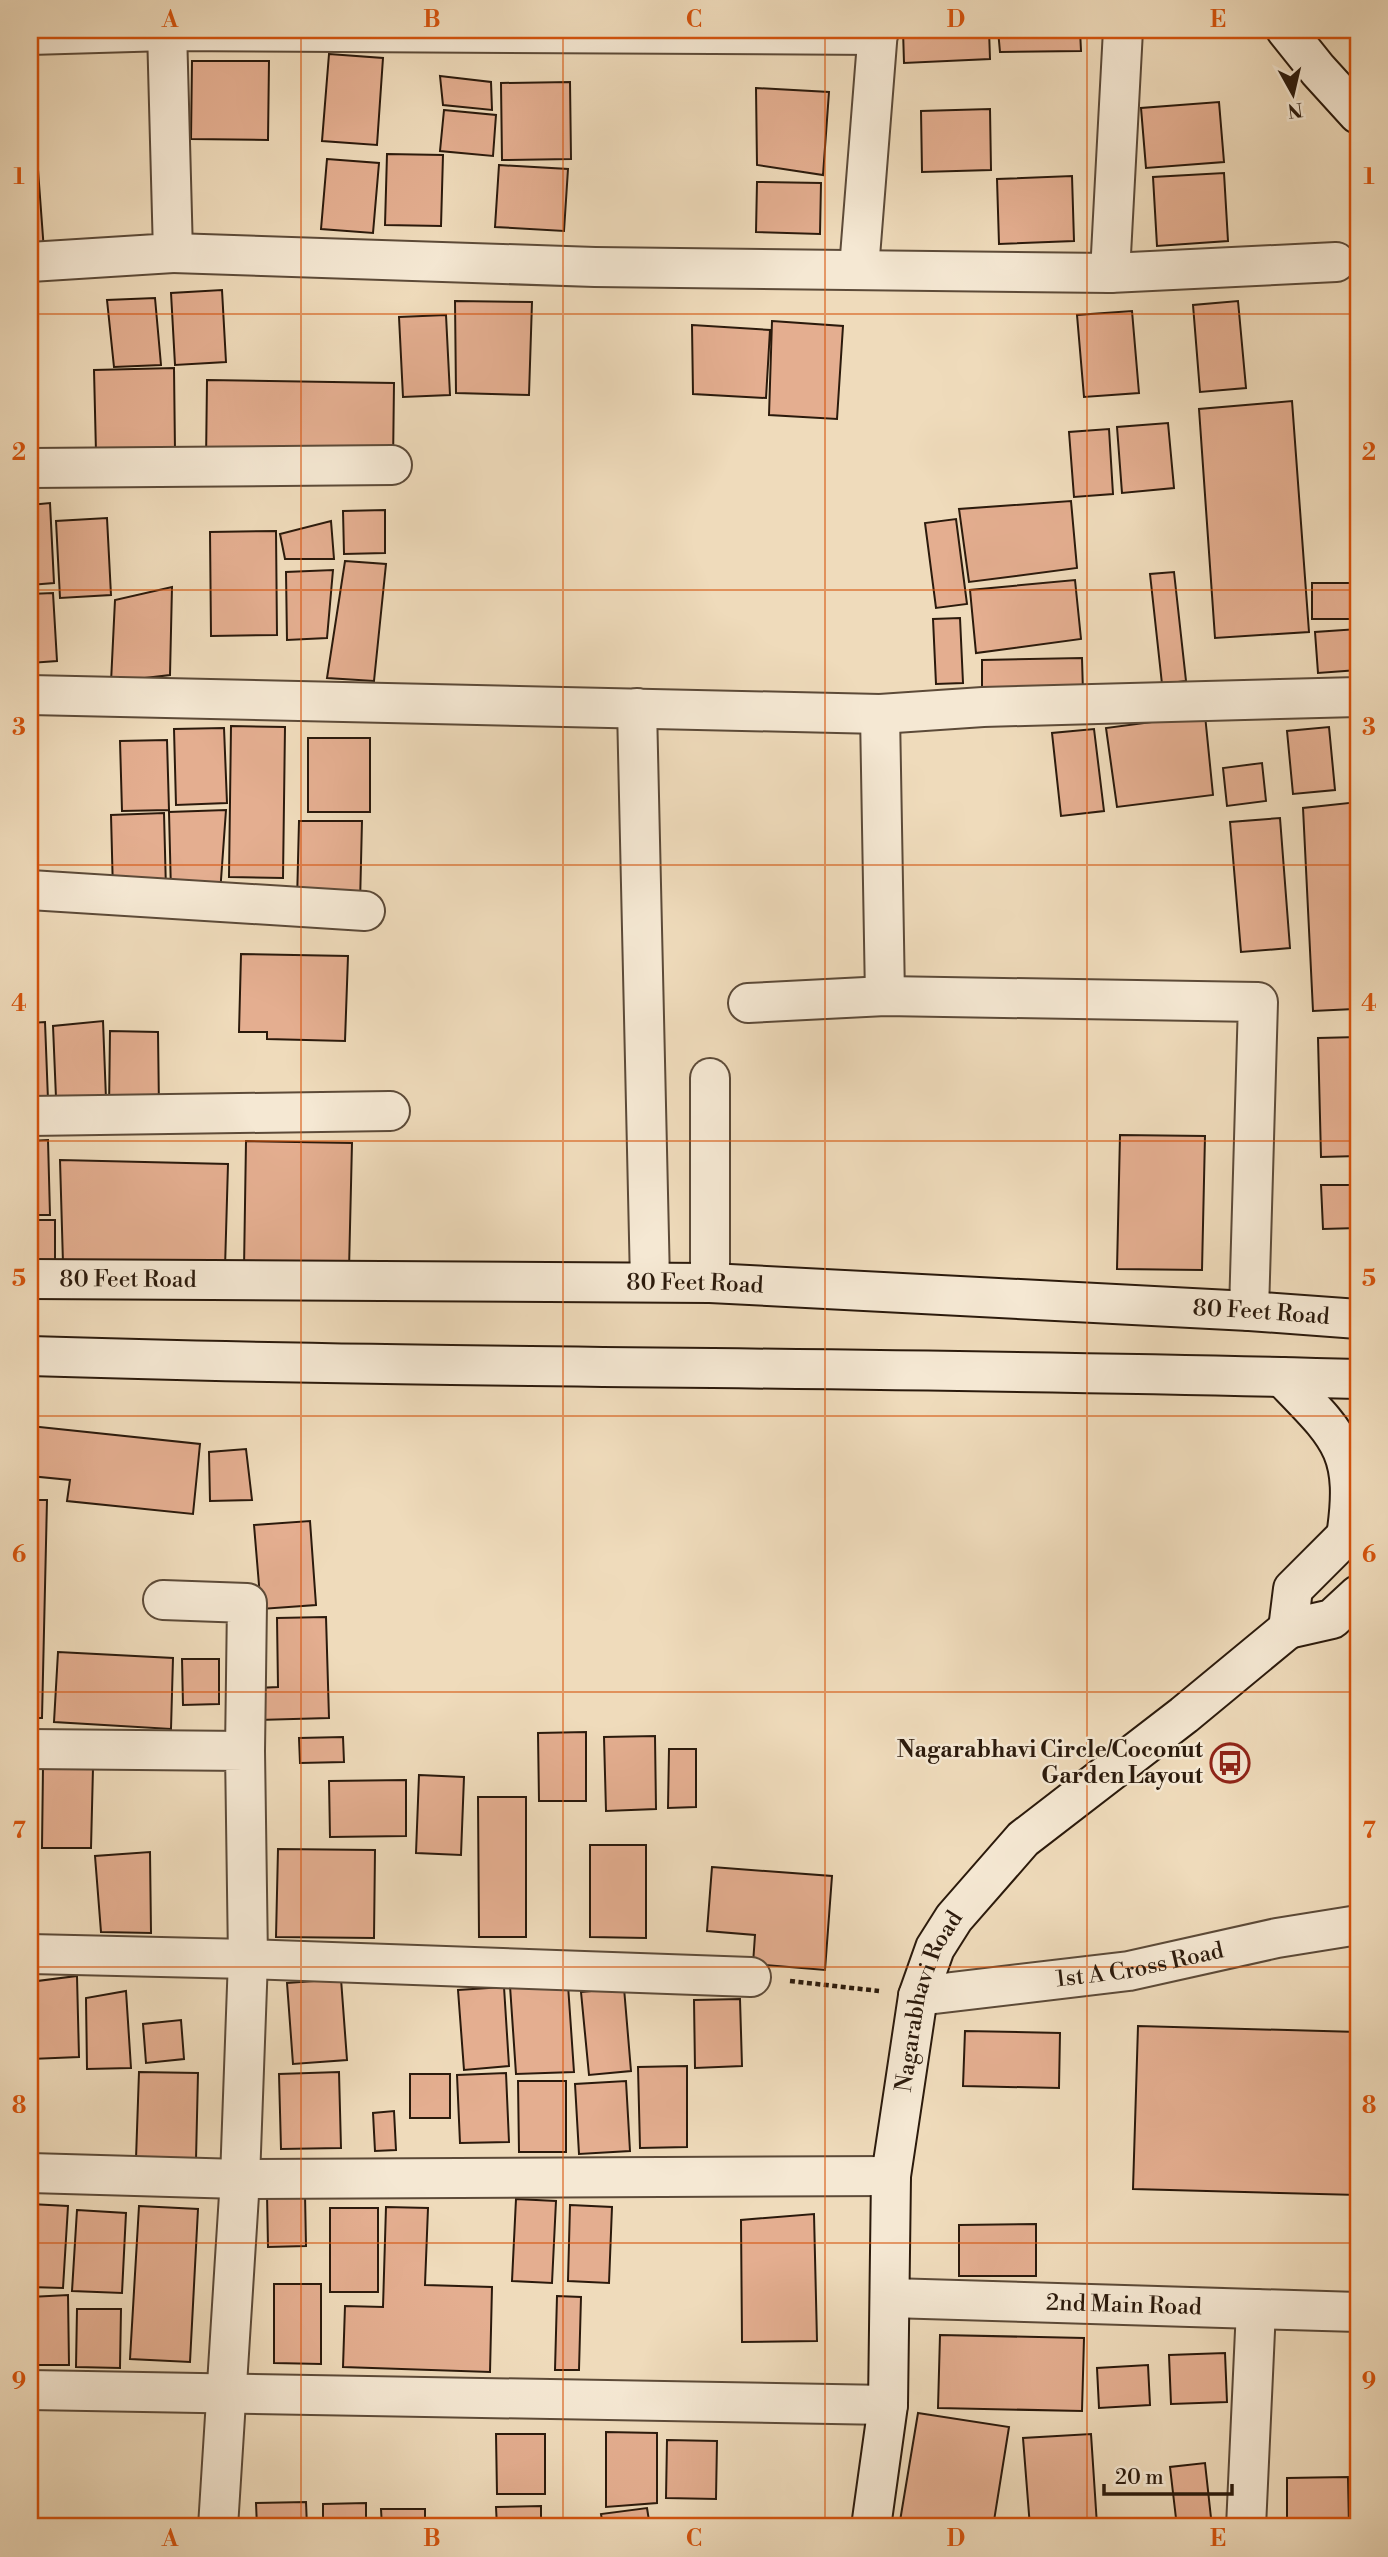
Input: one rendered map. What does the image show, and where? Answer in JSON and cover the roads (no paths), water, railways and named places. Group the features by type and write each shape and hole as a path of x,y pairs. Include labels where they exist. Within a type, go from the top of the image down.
{"street":[{"path":"1110,273 1123,30"},
{"path":"1286,30 1318,71 1358,114"},
{"path":"30,35 167,31 878,32 859,269"},
{"path":"167,31 173,253"},
{"path":"30,262 173,253 595,267 1110,273 1336,262"},
{"path":"30,468 392,466"},
{"path":"30,695 880,714 997,706 1358,697"},
{"path":"637,708 650,1282"},
{"path":"880,714 885,996"},
{"path":"30,890 365,911"},
{"path":"748,1003 885,996 1258,1002 1249,1311"},
{"path":"710,1078 710,1283"},
{"path":"30,1116 390,1111"},
{"name":"80 Feet Road","path":"30,1279 710,1283 1358,1319"},
{"path":"30,1356 277,1364 752,1367 1358,1379"},
{"path":"1282,1377 1336,1434 1346,1457 1352,1531 1293,1589 1288,1629"},
{"name":"Nagarabhavi Road","path":"871,2527 888,2405 891,2176 918,1996 935,1948 954,1918 1023,1839 1184,1715 1288,1629 1332,1619 1358,1595"},
{"path":"163,1600 247,1603 245,1751 248,1959 240,2179 218,2527"},
{"path":"30,1749 245,1751"},
{"name":"1st A Cross Road","path":"918,1996 1129,1970 1277,1938 1358,1925"},
{"path":"30,1954 751,1977"},
{"path":"30,2173 240,2179 891,2176"},
{"name":"2nd Main Road","path":"890,2298 1358,2312"},
{"path":"1247,2527 1256,2309"},
{"path":"30,2390 888,2405"}],"place":[{"name":"Nagarabhavi Circle/Coconut Garden Layout","path":"1230,1763"}]}
